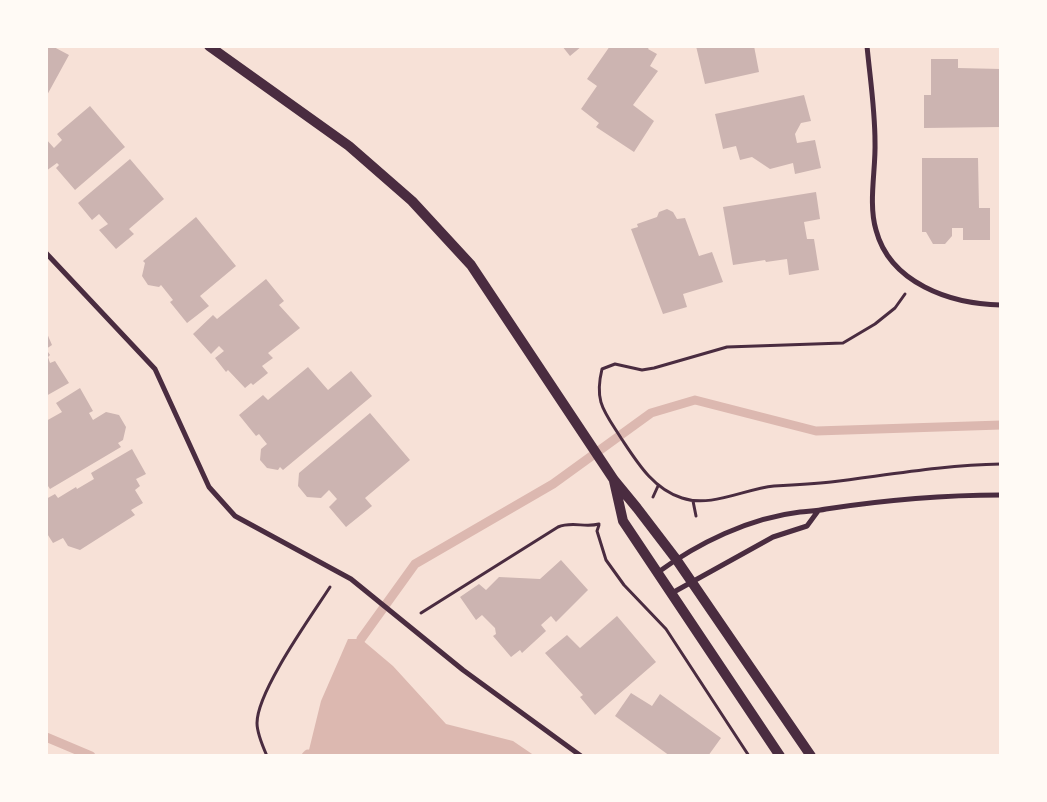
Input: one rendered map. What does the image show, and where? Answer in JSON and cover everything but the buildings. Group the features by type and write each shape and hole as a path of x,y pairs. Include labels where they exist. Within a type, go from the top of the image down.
{"main road":[{"path":"209,46 349,146 412,201 471,265 614,480 638,508 676,559 811,756"},
{"path":"614,480 622,521 780,756"}],"street":[{"path":"867,46 875,117 875,228 884,251 896,267 912,281 956,298 984,305 1001,306"},
{"path":"46,253 155,369 209,487 235,516 351,579 463,670 581,756"},
{"path":"657,573 676,559 713,538 738,528 798,512 818,511 873,501 926,496 1001,495"},
{"path":"672,593 773,537 807,526 818,511"}],"path":[{"path":"912,281 895,308 875,324 843,343 727,347 642,370 616,364 602,369 598,391 604,413 644,470 658,486 680,498 693,501 707,501 748,490 775,486 831,482 938,467 1001,464"},
{"path":"652,498 658,486"},
{"path":"693,501 696,516"},
{"path":"411,626 420,614 558,527 565,524 593,526 599,524 597,531 606,560 624,585 666,629 749,756"},
{"path":"267,756 257,724 260,703 289,651 330,586 337,592"}],"shaded area":[{"path":"348,639 361,639 393,666 446,724 513,741 535,756 308,754 321,701"}],"waterway":[{"path":"361,639 415,564 553,484 651,413 695,400 816,431 1001,425"},
{"path":"46,737 91,756"}]}
